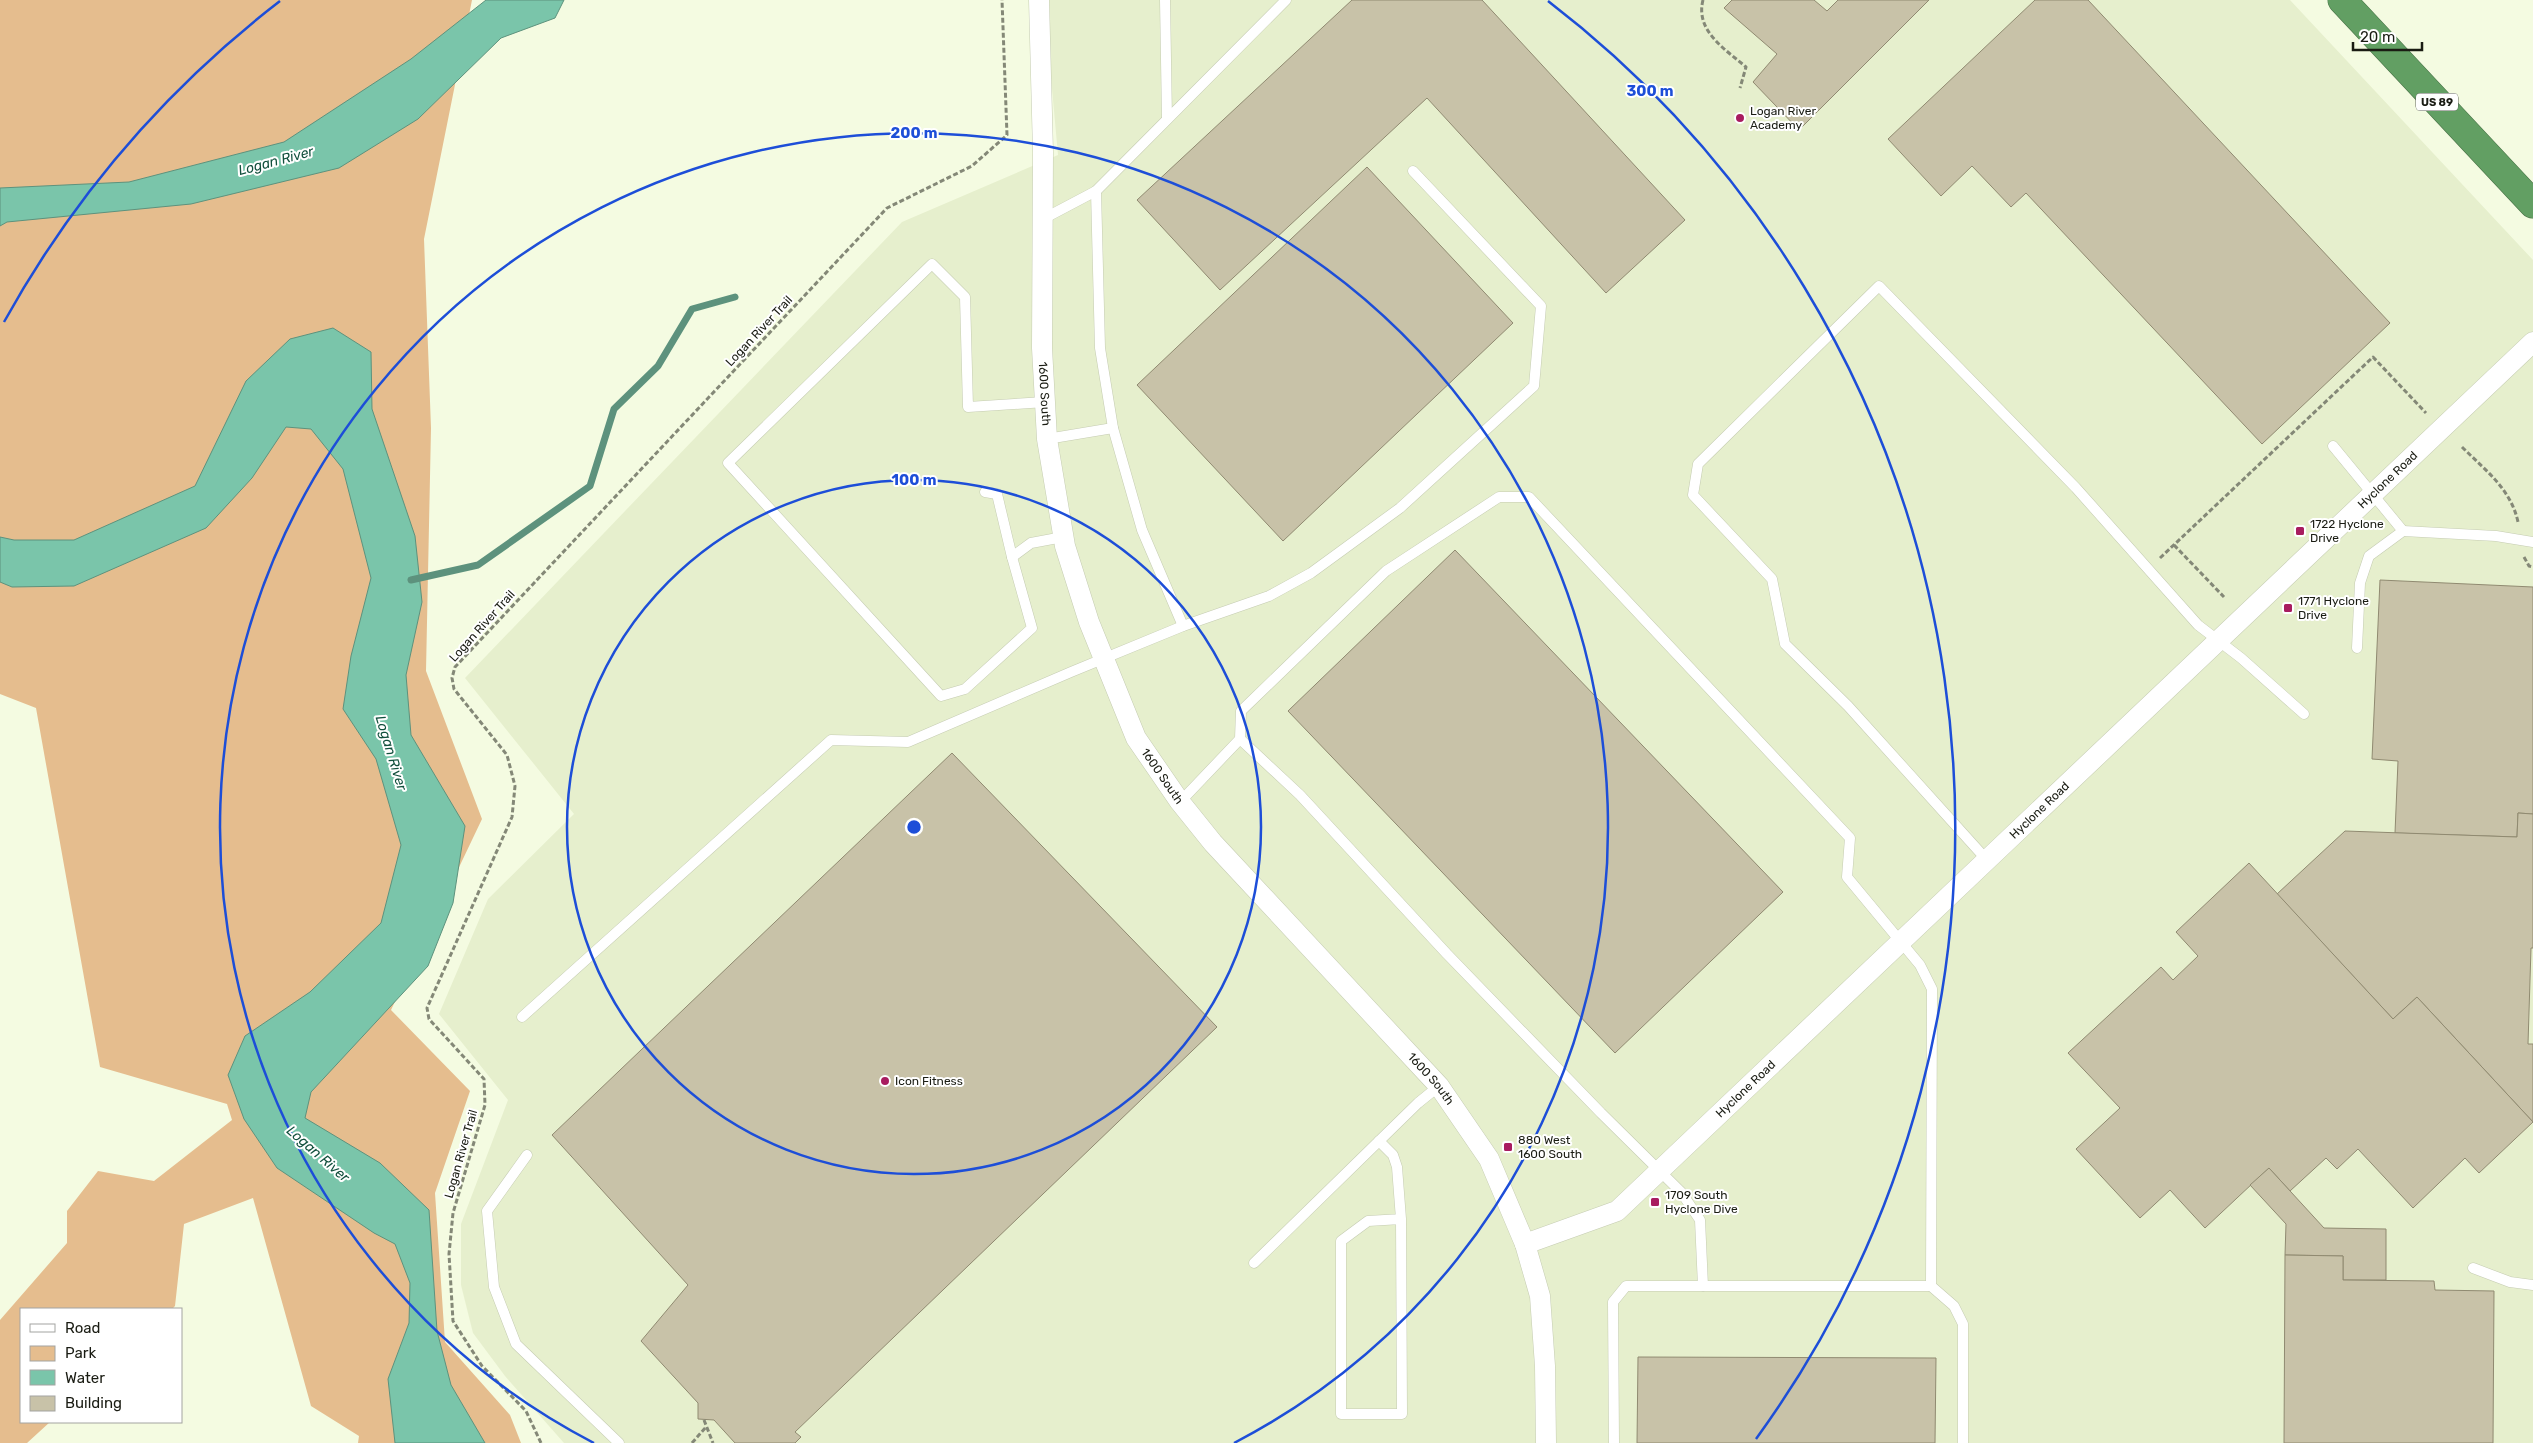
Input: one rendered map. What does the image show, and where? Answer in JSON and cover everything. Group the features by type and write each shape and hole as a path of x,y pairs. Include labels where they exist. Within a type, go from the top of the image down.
{"highway":[{"name":"US 89","path":"2342,0 2533,204"}],"street":[{"name":"1600 South","path":"1040,0 1043,220 1042,348 1047,439 1063,537 1089,622 1136,738 1180,802 1212,843 1439,1086 1489,1159 1525,1244 1540,1296 1545,1366 1546,1443"},
{"name":"Hyclone Road","path":"1525,1244 1617,1211 2533,342"}],"lane":[{"path":"1165,0 1167,119"},
{"path":"1043,220 1096,191 1286,0"},
{"path":"522,1017 831,740 908,742 1183,626 1269,596 1310,573 1400,508 1534,386 1541,306 1414,171"},
{"path":"1096,191 1100,348 1113,428 1142,530 1183,626"},
{"path":"985,492 997,494 1032,628 965,689 941,696 728,462 932,264 965,297 968,407 1045,402"},
{"path":"1986,859 1848,706 1785,644 1772,579 1692,495 1698,464 1879,286 2076,488 2198,625 2241,658 2304,714"},
{"path":"1047,439 1113,428"},
{"path":"2333,446 2403,531"},
{"path":"1180,802 1240,739 1241,712 1386,571 1499,497 1529,497 1850,838 1847,877 1920,965 1932,989 1932,1286"},
{"path":"2357,648 2360,583 2369,556 2403,531 2496,536 2533,542"},
{"path":"1012,557 1031,543 1063,537"},
{"path":"1240,739 1300,795 1447,954 1658,1171 1681,1192 1700,1220 1703,1286"},
{"path":"1254,1263 1379,1141 1439,1086"},
{"path":"1379,1141 1393,1155 1397,1167 1401,1219 1402,1414 1341,1414 1341,1241 1368,1221 1401,1219"},
{"path":"527,1155 487,1211 494,1287 516,1344 614,1441"},
{"path":"2474,1268 2510,1282 2533,1285"},
{"path":"1614,1443 1613,1302 1626,1286 1932,1286 1954,1306 1963,1324 1963,1443"}],"path":[{"name":"Logan River Trail","path":"541,1443 526,1411 482,1366 453,1321 449,1254 453,1213 485,1105 484,1079 429,1019 427,1008 512,817 515,786 507,755 454,689 452,678 456,666 887,208 972,166 1007,135 1002,0"},
{"path":"1703,0 1701,19 1713,38 1746,67 1740,88"},
{"path":"2148,569 2373,357 2427,414"},
{"path":"2462,447 2507,492 2514,506 2521,540"},
{"path":"2174,545 2224,597"},
{"path":"704,1420 713,1443"},
{"path":"692,1443 706,1426"}],"shaded area":[{"path":"1044,0 2290,0 2533,260 2533,1443 564,1443 505,1376 473,1333 461,1285 461,1224 508,1100 439,1014 488,899 574,814 465,678 902,222 1058,155"}],"green space":[{"path":"0,0 472,0 424,239 431,428 426,671 482,819 391,1010 470,1091 435,1193 445,1342 510,1415 521,1443 358,1443 359,1436 311,1406 253,1198 184,1224 175,1306 173,1308 20,1308 20,1423 49,1423 27,1443 0,1443 0,1320 67,1243 67,1211 98,1171 154,1181 232,1120 227,1104 100,1067 36,708 0,694"}],"water":[{"name":"Logan River","path":"486,0 564,0 555,18 501,38 418,119 339,168 191,204 7,222 0,226 0,188 129,182 284,142 411,59"},
{"name":"Logan River","path":"333,328 371,352 372,409 415,536 422,602 406,675 411,735 465,826 453,903 428,966 311,1092 305,1118 380,1163 429,1210 437,1331 451,1385 485,1443 395,1443 388,1379 409,1323 410,1283 395,1244 374,1233 277,1168 244,1119 228,1075 245,1036 310,992 381,923 401,845 376,759 343,709 351,656 371,578 343,469 311,429 286,427 252,478 206,528 74,586 12,587 0,582 0,537 14,540 74,540 195,486 246,381 290,339"}],"building":[{"path":"1352,0 1482,0 1685,220 1606,293 1427,98 1220,290 1137,200"},
{"path":"1732,0 1814,0 1827,11 1838,0 1929,0 1799,130 1753,82 1777,54 1724,8"},
{"path":"2035,0 2088,0 2390,323 2262,444 2026,193 2011,207 1972,166 1941,196 1888,139"},
{"path":"1367,167 1513,323 1283,541 1137,385"},
{"path":"1455,550 1783,892 1615,1053 1288,711"},
{"path":"2380,580 2533,587 2533,814 2518,813 2517,837 2395,833 2398,761 2372,759"},
{"name":"Icon Fitness","path":"952,753 1217,1027 795,1432 801,1437 795,1443 735,1443 714,1420 698,1419 698,1403 641,1341 688,1285 552,1135"},
{"path":"2518,813 2533,814 2533,948 2531,948 2528,1044 2533,1044 2533,1122 2417,997 2393,1019 2277,894 2345,831 2517,837"},
{"path":"2249,863 2393,1019 2417,997 2533,1122 2479,1173 2465,1158 2413,1208 2358,1149 2337,1169 2326,1158 2290,1191 2269,1168 2205,1228 2170,1190 2140,1218 2076,1149 2120,1108 2068,1053 2161,967 2173,980 2198,956 2176,932"},
{"path":"2269,1168 2324,1228 2386,1229 2386,1280 2343,1280 2343,1256 2285,1255 2286,1224 2250,1185"},
{"path":"2285,1255 2343,1256 2343,1280 2434,1281 2435,1290 2494,1291 2493,1443 2284,1443"},
{"path":"1638,1357 1936,1358 1935,1443 1637,1443"}],"waterway":[{"path":"411,580 478,565 590,486 614,409 658,366 692,309 735,297"}],"place":[{"name":"Logan River Academy","path":"1740,118"},
{"name":"1722 Hyclone Drive","path":"2300,531"},
{"name":"1771 Hyclone Drive","path":"2288,608"},
{"name":"Icon Fitness","path":"885,1081"},
{"name":"880 West 1600 South","path":"1508,1147"},
{"name":"1709 South Hyclone Dive","path":"1655,1202"}]}
